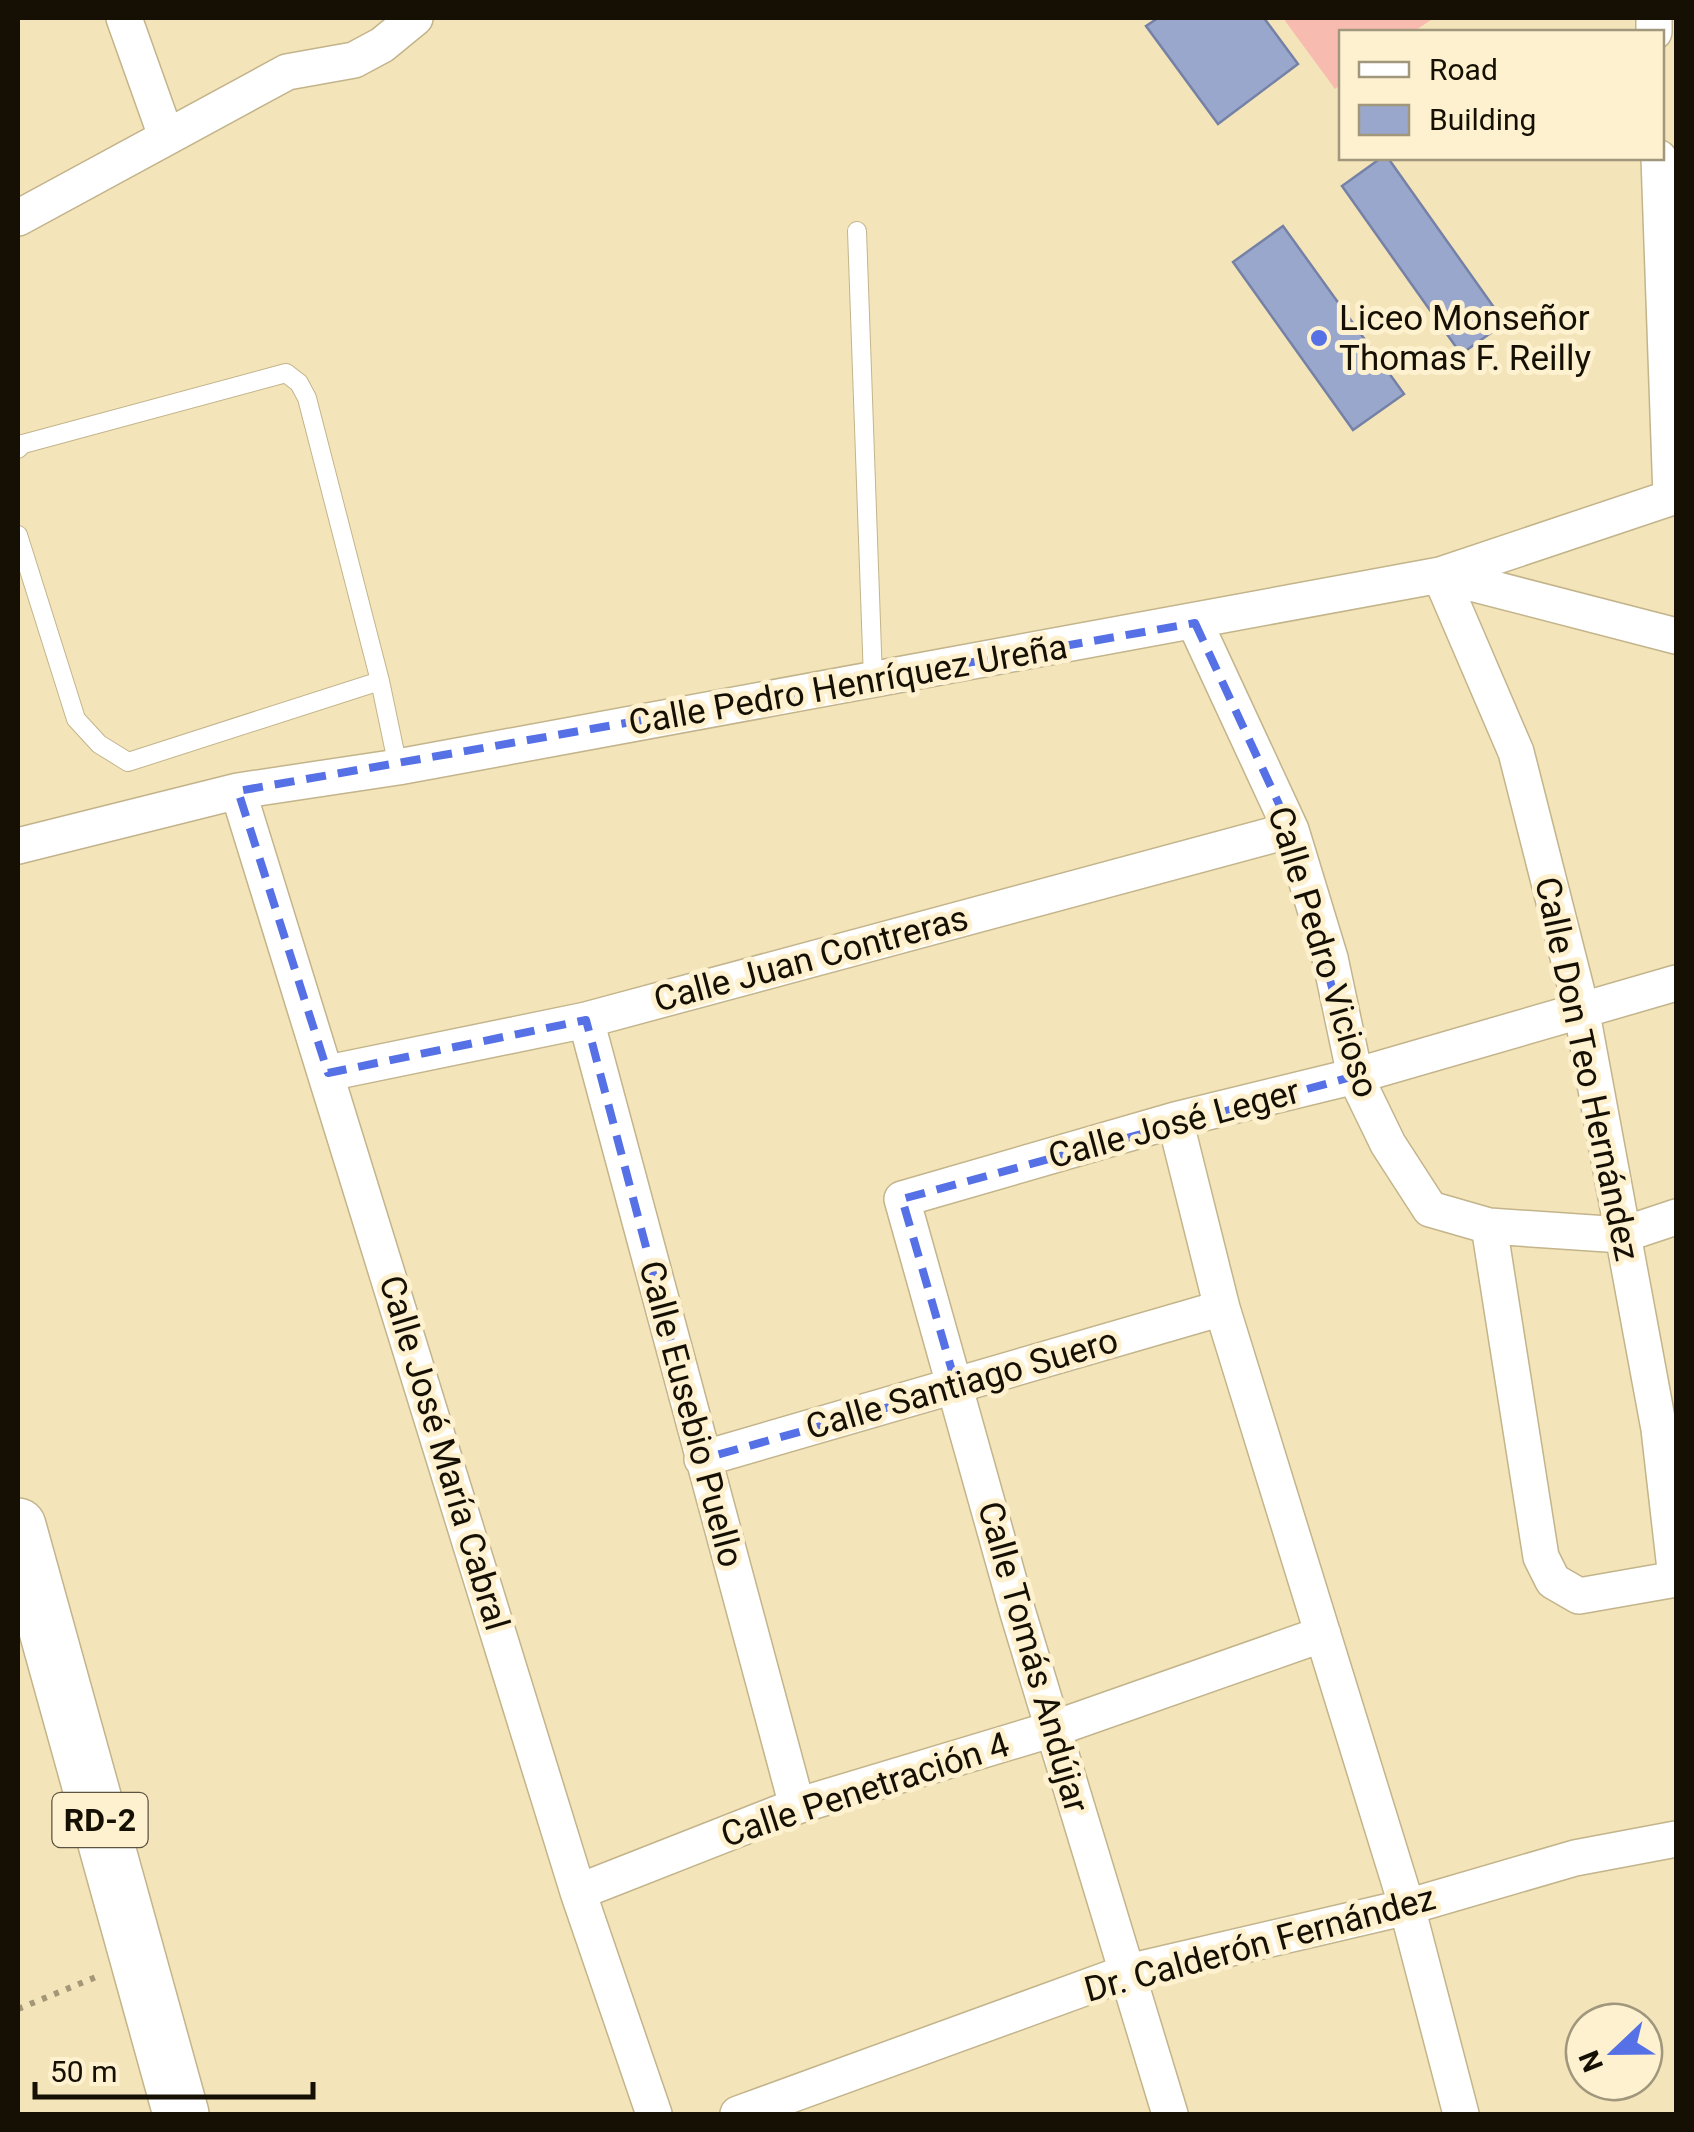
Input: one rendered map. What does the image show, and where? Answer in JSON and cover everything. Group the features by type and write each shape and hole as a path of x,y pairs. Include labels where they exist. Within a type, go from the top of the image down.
{"main road":[{"name":"RD-2","path":"18,1526 181,2114"}],"street":[{"path":"124,18 166,136"},
{"path":"18,218 288,72 354,60 382,45 415,18"},
{"path":"1440,575 1674,497 1658,160"},
{"name":"Calle Pedro Henríquez Ureña","path":"18,846 238,791 398,767 1440,575 1676,636"},
{"name":"Calle Don Teo Hernández","path":"1440,575 1516,752 1582,1008 1622,1235 1668,1427 1676,1578"},
{"name":"Calle Pedro Vicioso","path":"1196,623 1290,830 1330,958 1356,1076 1388,1144 1430,1208 1489,1226 1622,1235 1676,1217"},
{"name":"Calle José María Cabral","path":"238,791 328,1072 578,1892 654,2114"},
{"name":"Calle Juan Contreras","path":"328,1072 586,1020 1290,830"},
{"name":"Calle José Leger","path":"902,1199 1176,1120 1356,1076 1676,983"},
{"name":"Calle Eusebio Puello","path":"586,1020 797,1806"},
{"path":"1176,1120 1222,1308 1407,1907 1461,2114"},
{"name":"Calle Tomás Andújar","path":"902,1199 1053,1729 1170,2114"},
{"path":"1489,1226 1541,1557 1553,1582 1579,1596 1676,1578"},
{"name":"Calle Santiago Suero","path":"702,1459 1222,1308"},
{"name":"Calle Penetración 4","path":"578,1892 797,1806 1053,1729 1323,1634"},
{"name":"Dr. Calderón Fernández","path":"738,2114 1128,1972 1407,1907 1574,1858 1676,1839"}],"lane":[{"path":"858,231 873,679"},
{"path":"18,449 23,444 286,373 299,383 380,681 398,767"},
{"path":"18,535 76,719 100,744 128,762 380,681"}],"path":[{"path":"18,2009 138,1959"}],"highlighted area":[{"path":"1195,623 1291,830 1355,1076 902,1199 957,1388 702,1459 586,1020 328,1073 238,791"}],"shaded area":[{"path":"1283,18 1434,18 1416,30 1339,30 1339,86 1335,89"}],"building":[{"path":"1158,18 1264,18 1298,64 1218,124 1146,26"},
{"path":"1378,160 1389,160 1505,323 1461,354 1342,186"},
{"path":"1283,226 1404,394 1353,430 1233,262"}],"place":[{"name":"Liceo Monseñor Thomas F. Reilly","path":"1319,338"}]}
